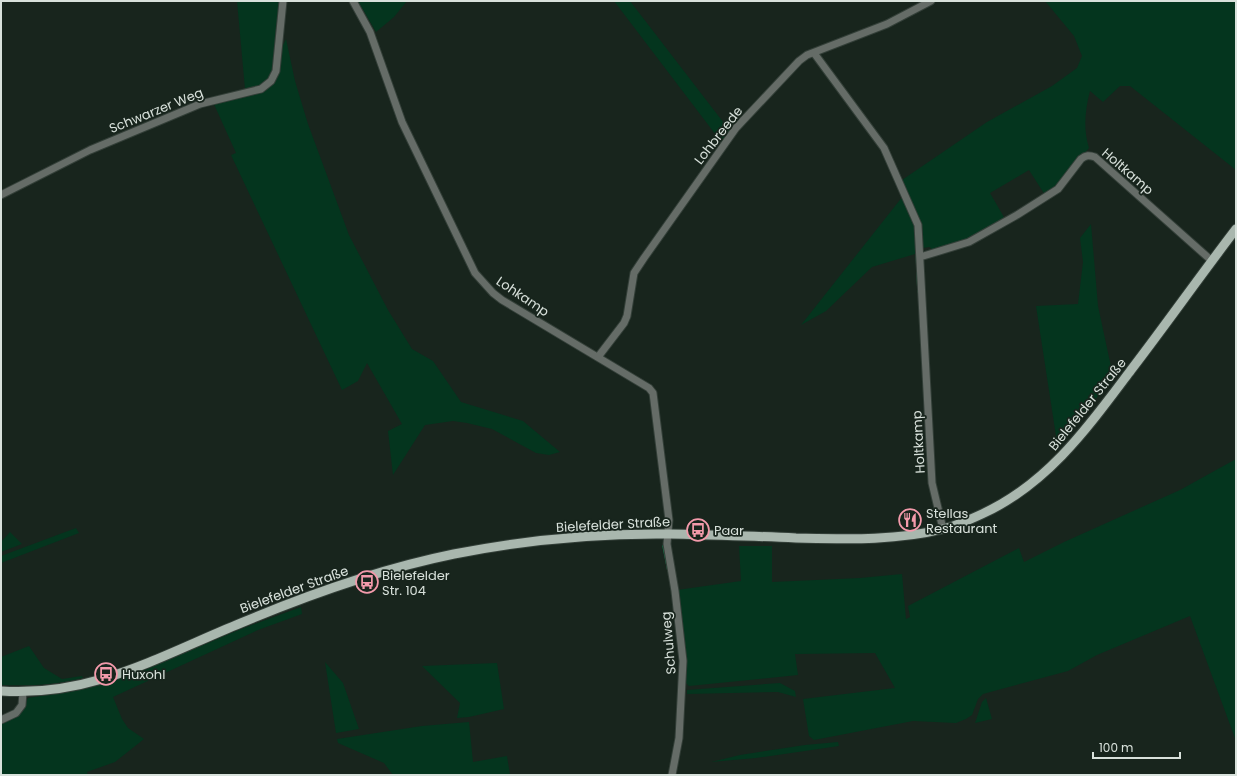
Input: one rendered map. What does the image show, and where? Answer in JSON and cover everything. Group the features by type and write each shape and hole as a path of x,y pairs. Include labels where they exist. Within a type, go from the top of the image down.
{"main road":[{"name":"Bielefelder Straße","path":"1,691 23,692 52,690 83,685 108,678 297,600 358,579 454,554 533,541 622,535 668,534 859,539 901,536 943,530 983,514 1013,497 1047,471 1068,450 1100,411 1236,229"}],"street":[{"name":"Schwarzer Weg","path":"1,195 90,150 200,104 261,88 271,81 276,71 283,1"},
{"name":"Lohkamp","path":"353,1 370,32 402,122 475,273 493,293 502,300 649,388 653,393 669,520 668,534"},
{"name":"Lohbreede","path":"598,357 624,323 627,316 634,273 736,128 792,67 799,60 887,24 932,1"},
{"name":"Holtkamp","path":"814,53 887,154 918,225 932,483 943,530"},
{"name":"Holtkamp","path":"920,257 969,242 1017,215 1058,189 1081,159 1084,156 1091,155 1212,261"},
{"name":"Schulweg","path":"668,534 667,544 675,591 683,660 679,738 672,775"},
{"path":"1,720 16,713 22,706 23,692"}],"green space":[{"path":"237,1 280,1 276,28 273,70 268,80 259,87 245,89"},
{"path":"358,1 407,1 394,17 376,32"},
{"path":"614,1 630,1 730,131 722,143"},
{"path":"1045,1 1236,1 1236,170 1130,86 1120,86 1103,102 1090,91 1085,120 1089,148 1056,187 1045,195 1029,170 990,193 1005,219 968,240 932,251 930,247 922,248 902,180 987,122 1052,86 1077,68 1082,56 1074,36"},
{"path":"286,39 295,81 308,124 349,235 388,310 412,349 433,361 461,402 523,421 560,452 549,455 536,453 492,429 453,421 425,425 393,475 388,431 402,424 367,363 358,381 342,390 231,155 236,153 213,102 263,91 274,83 279,72 282,47"},
{"path":"903,196 915,226 915,254 872,267 826,311 801,325"},
{"path":"1091,224 1098,306 1113,376 1058,449 1036,306 1078,304 1083,262 1080,238"},
{"path":"1236,459 1236,741 1190,616 1097,655 1068,671 983,694 978,699 972,715 956,723 913,721 814,740 809,736 803,699 895,688 875,653 795,654 798,675 689,686 686,683 687,660 677,590 741,581 739,546 772,546 772,582 860,578 902,574 906,619 910,617 908,606 1019,548 1024,562 1064,542 1180,490"},
{"path":"76,528 79,533 1,563 1,556"},
{"path":"10,532 22,544 1,552 1,542"},
{"path":"301,607 302,614 258,630 113,697 122,719 128,728 144,739 115,762 87,772 88,775 1,775 1,723 18,715 25,707 28,698 84,689 111,682 147,669 241,629"},
{"path":"29,646 44,668 62,679 82,676 83,678 42,684 1,685 1,657"},
{"path":"325,662 343,683 359,729 336,733"},
{"path":"497,663 504,709 469,717 457,718 460,703 422,666"},
{"path":"780,683 795,691 796,697 778,692 687,694 687,690"},
{"path":"986,698 992,719 975,723 982,702"},
{"path":"469,722 473,762 507,756 510,775 393,775 384,763 338,743 337,739 422,726"},
{"path":"838,742 839,746 756,758 711,762 740,755 805,745"}],"waterway":[{"path":"916,248 918,292"},
{"path":"663,546 668,571"}],"place":[{"name":"Stellas Restaurant","path":"910,520"},
{"name":"Paar","path":"698,530"},
{"name":"Bielefelder Str. 104","path":"367,582"},
{"name":"Huxohl","path":"106,674"}]}
